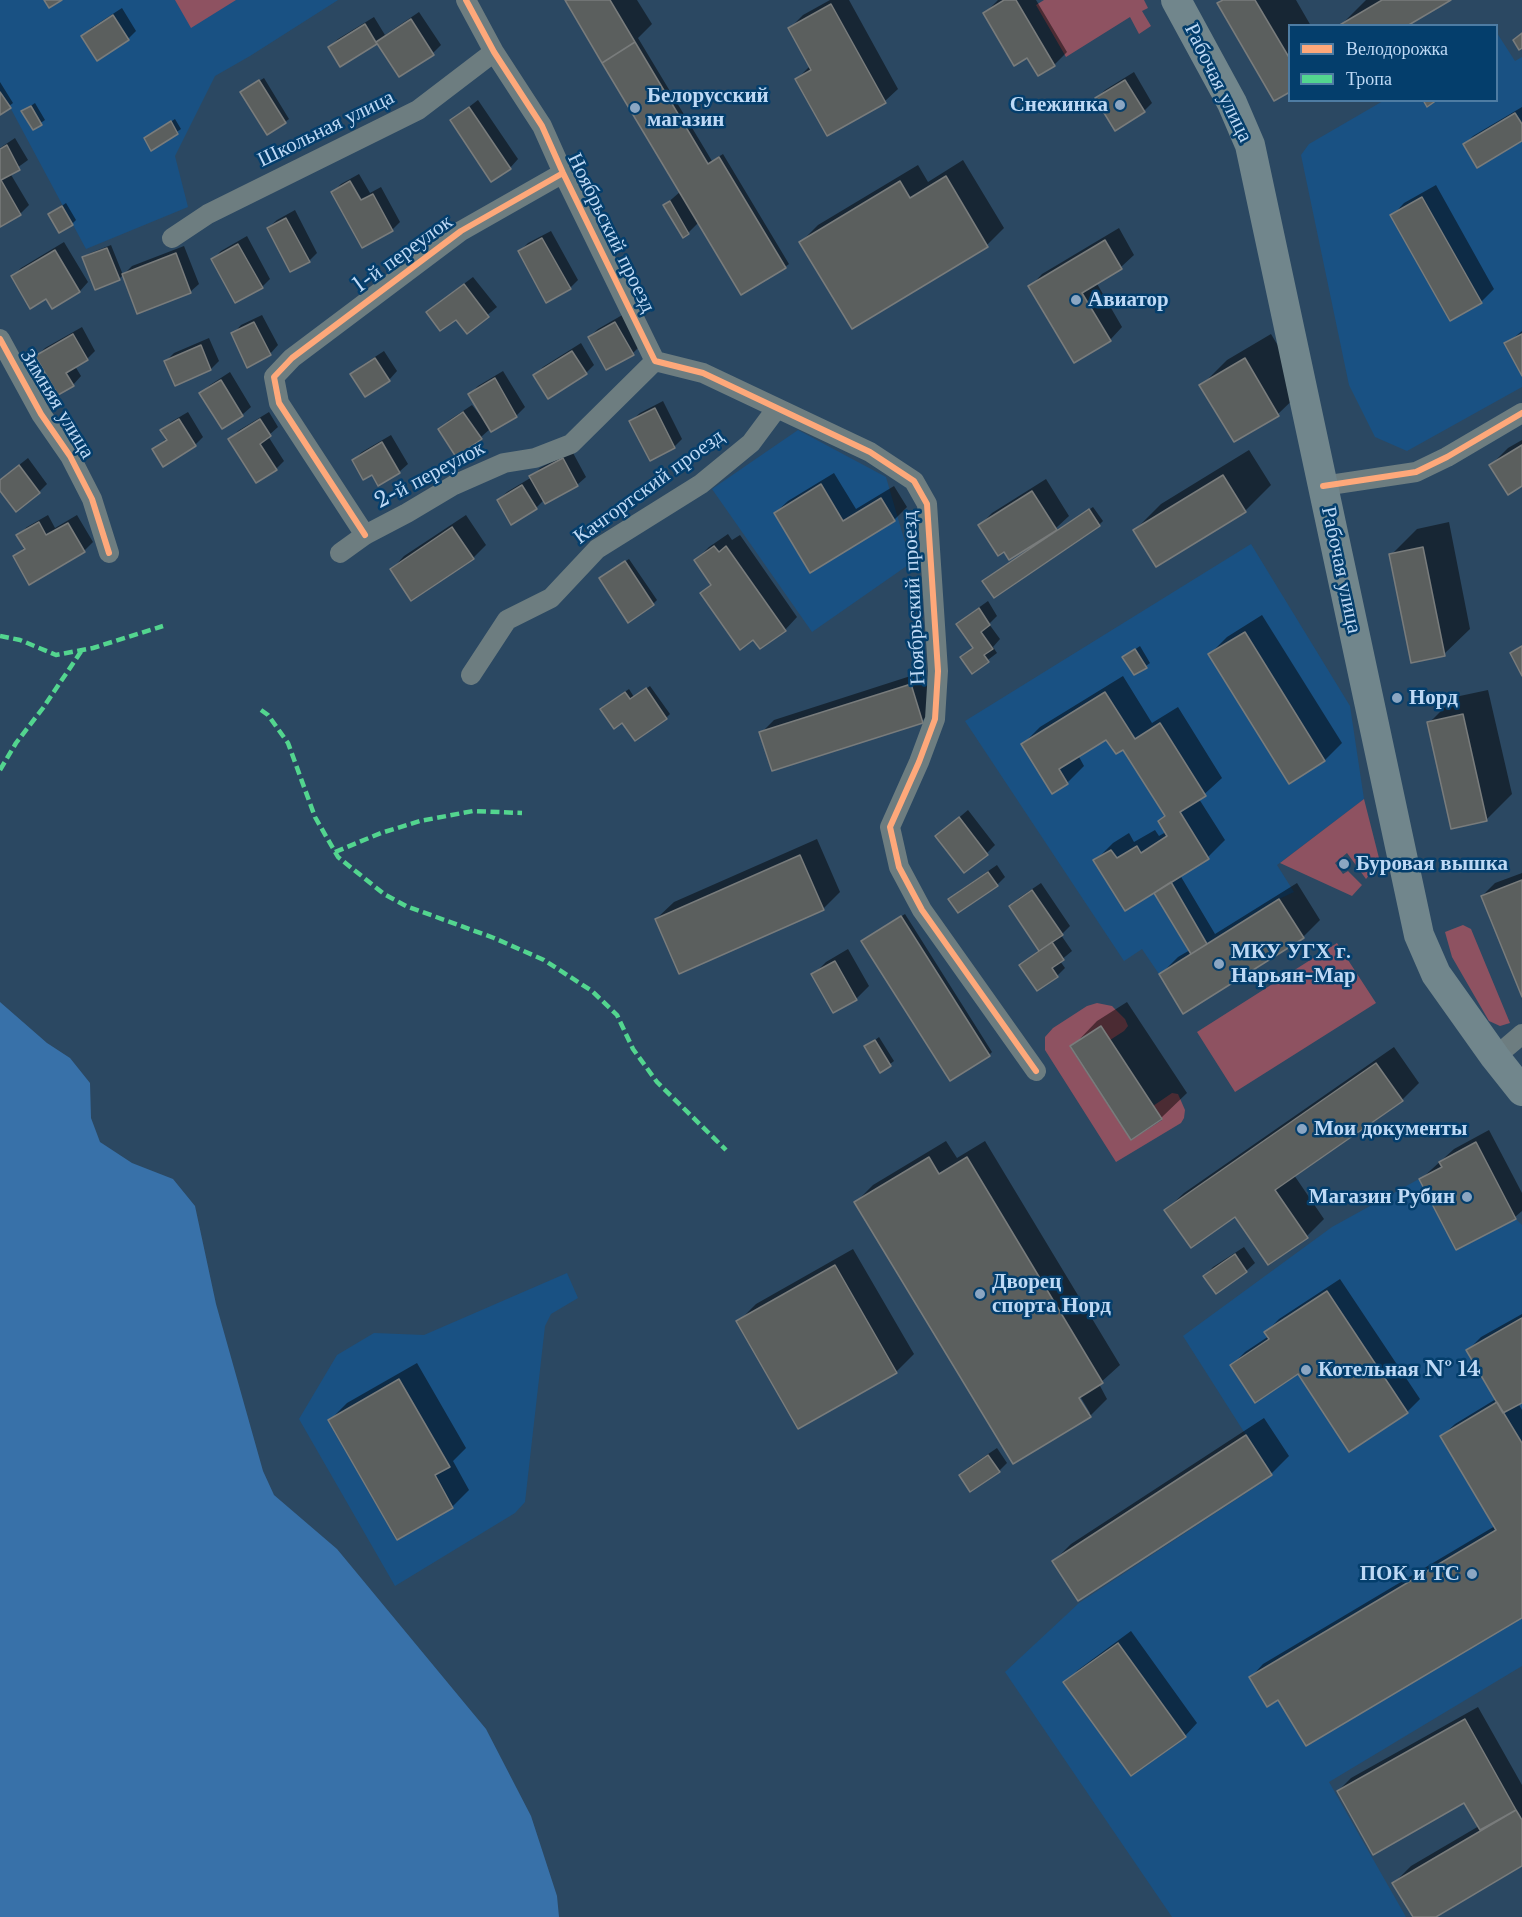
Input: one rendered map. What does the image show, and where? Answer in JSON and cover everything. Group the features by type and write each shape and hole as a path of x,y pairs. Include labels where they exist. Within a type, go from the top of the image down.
{"main road":[{"name":"Рабочая улица","path":"1176,0 1232,103 1250,145 1419,935 1436,974 1522,1091"}],"street":[{"name":"Ноябрьский проезд","path":"466,0 494,52 542,126 655,361 703,373 870,452 914,482 927,504 939,671 935,718 919,762 890,827 899,867 922,910 1036,1071"},
{"name":"Школьная улица","path":"172,238 208,214 418,110 494,52"},
{"name":"1-й переулок","path":"364,536 279,404 274,377 292,358 461,231 563,173"},
{"name":"Зимняя улица","path":"0,339 41,414 76,467 92,499 109,553"},
{"name":"2-й переулок","path":"340,553 364,536 454,485 504,463 535,458 571,444 655,361"},
{"name":"Качгортский проезд","path":"471,675 507,620 551,598 597,549 701,484 751,443 777,408"},
{"path":"1323,486 1416,472 1447,457 1522,413"},
{"path":"1495,1057 1522,1034"}],"shaded area":[{"path":"0,0 338,0 215,76 175,156 188,207 86,249 11,109 0,115"},
{"path":"175,0 236,0 191,28"},
{"path":"1044,0 1144,0 1148,8 1142,11 1151,26 1139,34 1130,17 1066,57 1036,5"},
{"path":"1498,35 1515,61 1522,57 1522,387 1407,451 1375,437 1349,385 1301,155 1309,144 1381,102 1498,102"},
{"path":"798,430 886,477 911,563 812,632 712,489"},
{"path":"1251,544 1350,706 1364,799 1277,865 1294,892 1279,899 1159,974 1142,949 1124,961 965,721"},
{"path":"1364,799 1380,862 1366,879 1347,853 1335,863 1343,874 1348,871 1362,885 1352,896 1280,863"},
{"path":"1463,925 1471,929 1510,1023 1500,1026 1489,1021 1452,957 1445,932"},
{"path":"1337,943 1376,1003 1235,1092 1197,1032"},
{"path":"0,1002 47,1043 70,1058 90,1083 91,1118 100,1142 132,1163 173,1179 195,1206 216,1304 263,1471 274,1495 337,1549 486,1729 531,1816 557,1896 559,1917 0,1917"},
{"path":"1097,1003 1112,1006 1125,1019 1128,1026 1110,1040 1101,1026 1070,1047 1131,1140 1162,1120 1153,1106 1172,1093 1178,1094 1185,1110 1181,1123 1116,1162 1045,1050 1045,1037 1053,1028 1087,1006"},
{"path":"1419,1179 1456,1250 1516,1219 1522,1225 1522,1666 1329,1782 1406,1917 1172,1917 1005,1672 1079,1603 1272,1476 1183,1336 1332,1227"},
{"path":"567,1273 578,1298 551,1314 545,1326 525,1502 515,1513 395,1586 299,1419 337,1355 374,1333 424,1335"}],"building":[{"path":"44,0 62,0 49,8"},
{"path":"565,0 610,0 635,42 602,63"},
{"path":"1004,0 1016,0 1055,66 1038,76 1027,58 1014,66 983,13"},
{"path":"1223,0 1255,0 1288,56 1288,93 1274,101 1217,3"},
{"path":"1382,0 1451,0 1410,24 1341,24"},
{"path":"831,4 886,103 827,136 795,79 811,70 788,28"},
{"path":"113,15 129,40 97,61 81,36"},
{"path":"411,19 434,55 399,77 376,42"},
{"path":"365,24 377,44 340,67 328,47"},
{"path":"1522,33 1522,48 1519,50 1513,40"},
{"path":"635,42 708,164 719,157 786,268 741,295 602,63"},
{"path":"259,80 286,123 267,135 240,92"},
{"path":"1125,80 1145,112 1115,131 1095,98"},
{"path":"0,92 11,108 0,115"},
{"path":"1424,102 1434,102 1427,107"},
{"path":"31,106 42,125 33,130 21,111"},
{"path":"469,107 511,169 491,182 450,120"},
{"path":"1515,113 1522,124 1522,141 1477,168 1463,144"},
{"path":"171,121 178,134 151,151 144,138"},
{"path":"7,145 20,170 1,180 21,215 0,227 0,149"},
{"path":"946,176 988,247 852,329 799,242 900,181 910,198"},
{"path":"350,181 361,200 373,194 393,231 362,248 331,192"},
{"path":"1422,197 1482,303 1450,321 1390,215"},
{"path":"670,201 689,234 683,238 663,205"},
{"path":"62,206 73,225 59,233 48,214"},
{"path":"286,218 310,262 290,272 267,228"},
{"path":"542,238 571,289 546,303 518,251"},
{"path":"1105,240 1122,269 1082,293 1111,341 1074,363 1028,286"},
{"path":"238,244 263,288 235,303 211,259"},
{"path":"107,248 120,280 95,290 82,257"},
{"path":"55,250 80,292 52,309 46,299 30,309 11,276"},
{"path":"176,253 191,293 137,314 122,274"},
{"path":"464,284 489,317 467,334 456,320 440,331 426,312"},
{"path":"254,322 271,355 247,368 231,333"},
{"path":"615,322 634,355 606,370 588,337"},
{"path":"73,334 88,360 66,373 74,386 58,395 35,356"},
{"path":"1522,334 1522,376 1504,343"},
{"path":"201,345 211,370 175,386 164,361"},
{"path":"572,351 587,374 548,399 533,375"},
{"path":"375,358 390,381 365,397 350,374"},
{"path":"1245,358 1279,416 1234,442 1199,385"},
{"path":"495,378 517,417 491,432 468,394"},
{"path":"221,380 243,416 222,429 199,393"},
{"path":"655,408 675,448 650,461 629,421"},
{"path":"463,412 482,439 456,457 438,429"},
{"path":"179,419 196,446 163,467 152,449 167,440 160,430"},
{"path":"260,419 271,436 260,444 277,470 256,483 228,439"},
{"path":"382,442 400,473 378,486 372,475 363,480 352,460"},
{"path":"1522,445 1522,486 1508,495 1489,465"},
{"path":"563,458 578,486 545,504 529,476"},
{"path":"19,465 40,493 16,512 0,491 0,480"},
{"path":"1223,475 1246,512 1156,567 1133,530"},
{"path":"821,484 843,521 881,498 895,521 810,573 774,513"},
{"path":"522,485 537,509 511,525 497,500"},
{"path":"1032,491 1057,530 1009,560 1004,552 998,556 978,525"},
{"path":"1089,509 1100,526 994,598 982,581"},
{"path":"39,522 46,535 68,523 85,552 29,585 13,556 25,549 16,535"},
{"path":"452,527 474,559 411,601 390,569"},
{"path":"714,546 719,552 726,546 786,631 760,649 753,640 740,650 700,593 711,585 694,560"},
{"path":"1423,547 1445,656 1411,663 1389,554"},
{"path":"625,561 654,605 628,623 599,578"},
{"path":"979,608 990,625 981,632 993,649 984,655 989,662 972,674 960,657 973,648 956,624"},
{"path":"1245,632 1325,761 1289,784 1208,654"},
{"path":"1522,646 1522,676 1510,653"},
{"path":"1135,649 1147,668 1134,675 1122,657"},
{"path":"911,684 923,723 772,771 759,732"},
{"path":"646,688 667,719 635,741 622,723 614,729 600,709 625,692 630,699"},
{"path":"1105,692 1135,739 1160,723 1206,796 1180,812 1209,859 1125,911 1093,860 1111,850 1117,858 1137,846 1141,853 1167,836 1158,821 1165,816 1123,750 1116,754 1106,740 1059,769 1068,784 1052,794 1021,744"},
{"path":"1463,714 1487,821 1451,829 1427,722"},
{"path":"959,817 988,855 964,873 935,836"},
{"path":"800,855 824,910 679,974 655,919"},
{"path":"988,872 998,886 958,913 948,899"},
{"path":"1522,880 1522,997 1481,896"},
{"path":"1171,882 1207,944 1191,954 1154,893"},
{"path":"1032,890 1063,935 1039,951 1009,906"},
{"name":"МКУ УГХ г. Нарьян-Мар","path":"1279,899 1304,938 1183,1014 1159,974"},
{"path":"901,916 990,1056 950,1081 861,941"},
{"path":"1052,942 1064,960 1052,968 1058,977 1037,991 1019,965"},
{"path":"835,961 857,1000 833,1013 811,974"},
{"path":"1101,1026 1162,1119 1131,1140 1070,1046"},
{"path":"875,1040 891,1066 880,1073 864,1046"},
{"path":"1376,1063 1403,1101 1275,1190 1308,1238 1268,1265 1235,1217 1191,1248 1164,1210"},
{"path":"1476,1142 1516,1219 1456,1250 1419,1179 1442,1167 1439,1162"},
{"name":"Дворец спорта Норд","path":"929,1157 939,1174 967,1157 1103,1383 1079,1398 1091,1417 1013,1464 854,1202"},
{"path":"1235,1254 1247,1272 1216,1294 1203,1276"},
{"path":"835,1265 897,1373 798,1429 736,1321"},
{"name":"Котельная № 14","path":"1327,1291 1408,1413 1349,1452 1298,1374 1255,1403 1230,1365 1269,1339 1264,1332"},
{"path":"1522,1318 1522,1403 1503,1413 1466,1350"},
{"path":"399,1379 450,1467 435,1475 453,1508 397,1540 328,1420"},
{"name":"ПОК и ТС","path":"1497,1402 1522,1443 1522,1618 1306,1746 1278,1700 1267,1707 1249,1677 1496,1530 1440,1436"},
{"path":"1246,1435 1272,1475 1078,1601 1052,1561"},
{"path":"988,1455 1000,1472 970,1492 959,1475"},
{"path":"1118,1643 1186,1737 1131,1776 1063,1682"},
{"path":"1465,1719 1516,1810 1480,1830 1464,1803 1373,1855 1337,1791"},
{"path":"1516,1810 1522,1820 1522,1866 1436,1917 1413,1917 1392,1883"}],"marked path":[{"path":"0,636 20,640 56,655 93,648 163,626"},
{"path":"0,770 16,743 82,650"},
{"path":"261,710 268,715 288,743 315,817 338,857 384,894 406,906 494,938 544,960 592,991 617,1015 633,1049 657,1082 726,1150"},
{"path":"335,852 381,833 420,821 473,811 522,813"}],"cycle path":[{"path":"466,0 494,52 542,126 655,361 703,373 870,452 914,481 927,504 938,671 935,719 890,827 899,867 922,910 1036,1071"},
{"path":"365,535 279,403 274,377 292,358 461,231 563,173"},
{"path":"0,339 41,414 70,456 92,499 109,553"},
{"path":"1323,486 1416,472 1447,457 1522,413"}],"place":[{"name":"Снежинка","path":"1120,105"},
{"name":"Белорусский магазин","path":"635,108"},
{"name":"Авиатор","path":"1076,300"},
{"name":"Норд","path":"1397,698"},
{"name":"Буровая вышка","path":"1344,864"},
{"name":"МКУ УГХ г. Нарьян-Мар","path":"1219,964"},
{"name":"Мои документы","path":"1302,1129"},
{"name":"Магазин Рубин","path":"1467,1197"},
{"name":"Дворец спорта Норд","path":"980,1294"},
{"name":"Котельная № 14","path":"1306,1370"},
{"name":"ПОК и ТС","path":"1472,1574"}]}
